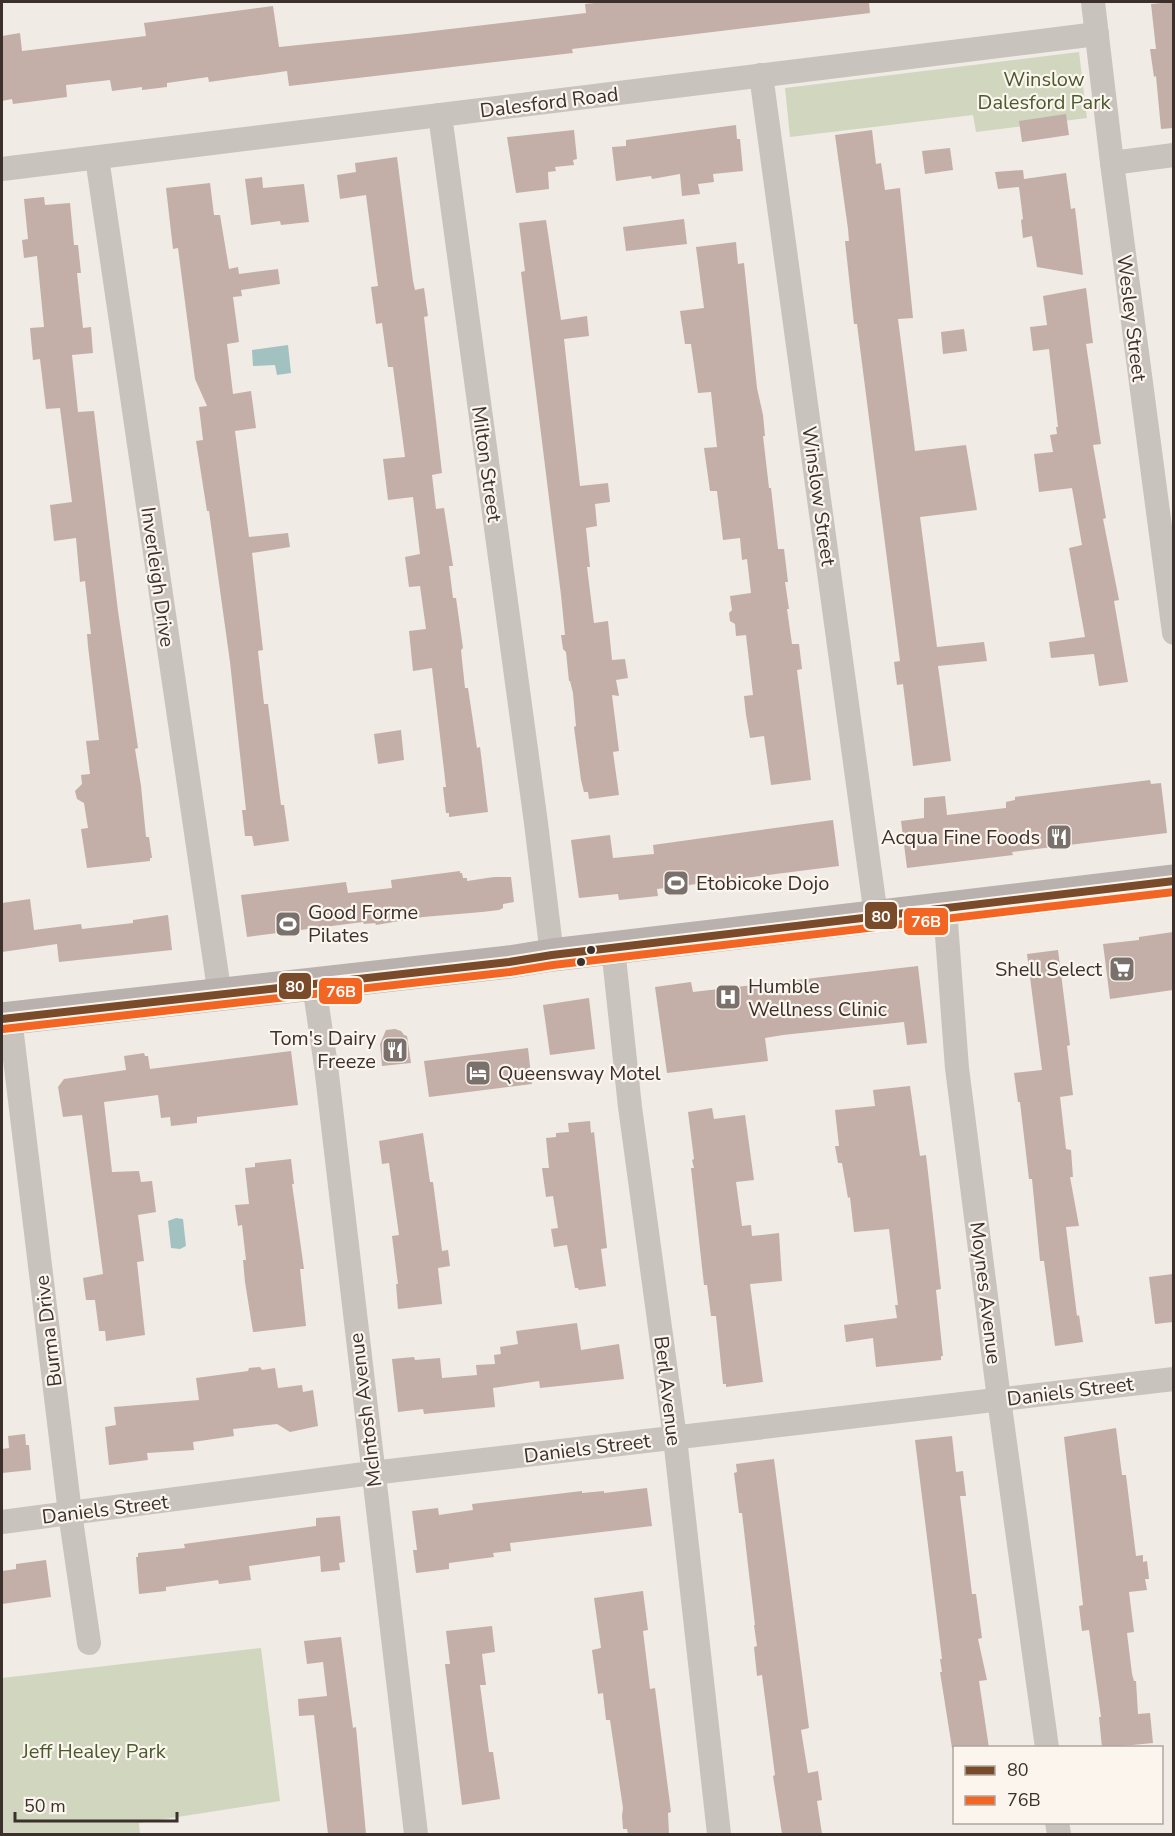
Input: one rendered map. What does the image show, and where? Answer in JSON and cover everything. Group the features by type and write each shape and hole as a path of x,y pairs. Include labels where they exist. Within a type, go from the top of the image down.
{"main road":[{"path":"6,1019 314,985 1173,881"}],"street":[{"name":"Wesley Street","path":"1093,2 1173,633"},
{"name":"Dalesford Road","path":"2,169 1097,34"},
{"name":"Winslow Street","path":"761,75 876,916"},
{"name":"Milton Street","path":"440,115 552,955"},
{"path":"1112,163 1173,155"},
{"name":"Inverleigh Drive","path":"97,158 220,996"},
{"name":"Moynes Avenue","path":"945,909 957,1068 999,1400 1047,1746"},
{"name":"Berl Avenue","path":"613,948 630,1107 675,1438 719,1834"},
{"name":"McIntosh Avenue","path":"314,985 326,1066 416,1834"},
{"name":"Burma Drive","path":"6,1019 89,1643"},
{"name":"Daniels Street","path":"2,1522 372,1473 1173,1379"}],"green space":[{"name":"Winslow Dalesford Park","path":"1079,52 1087,118 976,132 973,115 790,137 785,88"},
{"name":"Jeff Healey Park","path":"261,1648 280,1801 139,1823 140,1834 2,1834 2,1678"}],"water":[{"path":"288,345 291,373 277,375 275,365 253,366 252,350"},
{"path":"176,1218 183,1219 186,1246 180,1249 171,1248 168,1221"}],"building":[{"path":"604,2 869,2 870,13 572,49 573,53 289,86 287,71 209,82 208,77 167,83 167,87 142,90 142,87 112,91 110,80 66,85 67,97 13,104 12,99 2,101 2,36 20,33 22,51 146,36 144,23 273,6 279,47 586,13 585,4"},
{"path":"1173,2 1173,128 1161,129 1156,76 1154,77 1150,49 1156,49 1151,4"},
{"path":"1066,114 1069,135 1022,142 1019,121"},
{"path":"736,125 737,139 740,139 743,171 713,174 714,182 698,184 700,194 682,196 680,174 652,179 651,176 616,181 612,147 626,146 626,140"},
{"path":"574,130 577,159 573,160 574,165 555,167 556,171 548,172 549,189 516,193 507,137"},
{"path":"872,130 876,164 881,163 885,190 900,188 913,318 898,319 915,451 966,445 977,510 920,517 937,647 984,642 987,661 938,666 951,761 913,766 903,684 897,685 894,662 900,661 857,324 854,324 845,241 849,241 848,229 835,135"},
{"path":"950,148 953,170 925,174 922,151"},
{"path":"397,157 413,281 415,290 424,288 428,316 424,317 442,473 432,475 436,509 444,508 453,566 449,566 453,598 456,598 463,648 461,650 465,688 468,688 477,748 480,747 488,812 449,817 449,813 446,813 443,787 446,787 432,668 413,671 409,631 426,629 420,586 409,587 405,557 420,554 413,497 388,500 383,459 405,457 393,367 388,367 382,323 376,324 371,287 378,286 366,195 340,199 337,175 356,172 355,163"},
{"path":"1023,170 1024,179 1066,173 1071,209 1075,208 1083,275 1037,267 1032,236 1023,238 1019,187 998,189 995,172"},
{"path":"262,177 263,188 304,184 309,222 281,225 280,221 251,225 245,179"},
{"path":"210,183 214,215 220,215 229,269 238,267 239,274 278,269 280,284 241,290 242,296 233,297 239,342 227,344 233,394 251,391 256,428 235,431 249,537 288,533 290,547 252,553 263,650 258,651 264,704 268,704 281,805 284,805 289,841 254,846 252,836 245,836 242,810 246,810 230,662 209,511 207,511 196,441 203,440 199,407 207,406 195,379 178,248 173,249 166,188"},
{"path":"44,197 45,205 70,203 74,245 78,245 81,273 77,273 83,328 91,327 93,353 72,355 78,412 94,411 118,611 138,748 135,749 146,837 149,837 152,858 150,861 87,868 81,829 88,828 84,803 77,799 75,791 82,784 81,775 90,774 86,741 99,740 87,634 91,634 85,581 80,582 76,538 54,541 50,505 72,502 60,408 46,409 40,359 33,360 30,328 44,327 37,256 24,258 22,240 28,239 24,199"},
{"path":"684,219 687,244 626,251 623,227"},
{"path":"546,220 561,320 587,316 589,336 564,339 580,486 608,483 610,502 595,504 597,526 586,528 590,567 587,567 594,623 608,621 612,660 625,659 628,678 616,680 619,696 612,695 619,751 613,752 619,795 589,799 588,792 584,792 581,780 574,727 576,726 573,693 561,635 565,635 561,595 521,272 525,271 519,223"},
{"path":"736,242 738,264 744,263 757,388 763,415 765,436 763,436 778,549 784,549 788,582 785,582 789,609 787,609 792,644 799,644 802,669 797,670 811,780 771,785 764,736 750,738 746,715 744,696 753,695 746,635 736,636 735,624 730,621 729,613 732,610 730,596 751,593 747,559 742,560 740,538 723,540 717,491 710,491 704,448 717,447 711,392 698,393 691,344 685,344 680,311 704,308 696,247"},
{"path":"1086,288 1093,343 1086,344 1101,444 1093,445 1106,518 1103,519 1119,600 1114,601 1128,682 1099,686 1094,654 1051,658 1049,642 1085,637 1069,548 1082,545 1072,488 1039,492 1034,454 1053,452 1050,435 1057,434 1056,427 1058,427 1049,349 1033,351 1030,327 1047,325 1043,296"},
{"path":"964,329 967,351 943,354 941,332"},
{"path":"401,730 404,760 378,764 374,734"},
{"path":"1150,780 1151,784 1161,783 1167,833 1012,852 1013,855 907,868 901,821 924,818 924,798 945,796 947,815 1006,808 1006,802 1015,800 1015,797"},
{"path":"833,820 839,866 657,889 658,896 619,900 618,894 579,898 571,840 610,835 613,858 654,854 653,845"},
{"path":"460,871 467,881 511,877 514,902 503,904 503,908 499,910 423,917 376,925 363,922 247,937 241,895 346,882 348,893 392,888 391,880"},
{"path":"30,899 34,930 81,924 82,929 133,923 133,920 168,915 172,950 59,962 57,944 2,952 2,903"},
{"path":"1173,932 1173,990 1110,999 1103,944 1139,940 1139,937"},
{"path":"1058,950 1070,1045 1067,1046 1073,1095 1060,1097 1066,1149 1071,1150 1073,1177 1070,1177 1079,1226 1066,1227 1077,1316 1079,1315 1083,1342 1055,1346 1044,1261 1040,1261 1032,1179 1029,1179 1020,1102 1018,1102 1014,1073 1042,1070 1027,954"},
{"path":"918,966 927,1043 907,1045 904,1022 783,1035 765,1038 768,1061 667,1073 655,987 691,982 693,992"},
{"path":"589,998 595,1049 550,1055 543,1005"},
{"name":"Tom's Dairy Freeze","path":"395,1029 407,1036 411,1063 382,1066 380,1044 386,1030"},
{"name":"Queensway Motel","path":"528,1048 532,1084 429,1097 424,1061"},
{"path":"291,1051 298,1105 197,1117 197,1123 171,1126 170,1117 161,1118 158,1095 104,1102 112,1172 139,1171 141,1182 152,1181 156,1212 138,1215 144,1261 137,1262 145,1335 106,1341 105,1331 99,1331 95,1300 86,1300 83,1278 103,1274 82,1115 63,1117 58,1087 64,1079 126,1070 124,1056 144,1053 148,1056 150,1069"},
{"path":"910,1086 920,1156 926,1155 941,1289 936,1290 943,1356 941,1360 876,1367 873,1338 846,1342 844,1325 897,1318 895,1305 898,1305 889,1229 854,1232 850,1197 848,1198 842,1163 838,1163 835,1146 839,1146 835,1110 875,1106 873,1090"},
{"path":"712,1108 714,1119 745,1115 754,1180 736,1182 742,1226 751,1225 752,1236 779,1233 782,1281 750,1284 763,1382 726,1387 726,1384 723,1384 716,1316 711,1316 707,1285 704,1285 691,1168 694,1168 692,1160 694,1159 688,1112"},
{"path":"590,1121 591,1133 594,1132 607,1248 601,1249 606,1286 579,1290 575,1288 567,1245 554,1247 551,1229 558,1228 553,1196 546,1197 542,1168 549,1168 546,1138 556,1137 556,1133 569,1132 568,1123"},
{"path":"423,1133 430,1182 433,1182 442,1251 448,1250 450,1266 438,1268 442,1304 398,1309 396,1284 398,1284 392,1236 399,1235 389,1163 382,1164 379,1141"},
{"path":"291,1159 294,1184 292,1184 304,1269 300,1269 306,1326 253,1332 245,1282 243,1260 246,1260 242,1225 238,1226 235,1205 249,1204 245,1168 255,1167 255,1163"},
{"path":"1173,1274 1173,1322 1155,1324 1149,1277"},
{"path":"577,1323 581,1350 619,1344 624,1379 540,1388 539,1381 493,1388 495,1407 424,1414 423,1409 398,1412 392,1359 440,1358 442,1378 477,1375 476,1365 495,1364 494,1355 501,1354 500,1347 518,1344 516,1331"},
{"path":"260,1367 262,1370 275,1368 278,1388 302,1385 303,1392 313,1390 318,1426 290,1432 277,1424 233,1429 234,1436 193,1442 194,1450 147,1453 148,1460 109,1465 105,1427 116,1425 114,1407 199,1400 196,1378 248,1371 249,1368"},
{"path":"1116,1428 1122,1475 1126,1475 1136,1556 1143,1555 1143,1562 1147,1561 1149,1579 1145,1579 1147,1590 1129,1592 1134,1632 1127,1633 1132,1674 1136,1681 1138,1714 1150,1713 1153,1743 1102,1746 1099,1717 1101,1717 1089,1630 1082,1631 1079,1606 1083,1605 1064,1437"},
{"path":"25,1434 26,1445 29,1445 31,1470 2,1473 2,1449 9,1448 8,1436"},
{"path":"952,1436 956,1472 963,1471 966,1496 960,1496 972,1594 976,1594 982,1638 978,1639 987,1680 979,1681 989,1746 953,1746 952,1748 940,1672 942,1672 940,1659 942,1659 915,1440"},
{"path":"774,1459 809,1728 801,1730 808,1773 818,1771 822,1800 817,1801 822,1834 782,1834 762,1675 757,1676 754,1647 757,1646 755,1625 742,1513 739,1513 734,1473 737,1472 736,1464"},
{"path":"647,1488 652,1526 510,1543 511,1551 493,1553 494,1557 449,1563 449,1569 416,1573 413,1550 417,1550 412,1511 438,1508 439,1515 473,1510 472,1504 582,1491 582,1493 604,1491 604,1493"},
{"path":"340,1516 345,1562 339,1563 340,1570 321,1572 320,1556 249,1566 251,1580 219,1584 218,1580 166,1587 166,1591 139,1594 136,1557 138,1553 185,1548 184,1544 316,1526 316,1518"},
{"path":"46,1560 51,1597 2,1604 2,1571 16,1569 16,1564"},
{"path":"643,1591 648,1630 643,1631 650,1689 655,1688 671,1812 668,1813 669,1834 628,1834 627,1829 623,1829 623,1808 610,1720 606,1720 603,1693 598,1694 592,1650 601,1648 594,1598"},
{"path":"492,1626 495,1652 482,1654 486,1685 480,1685 489,1752 493,1752 500,1799 462,1805 445,1664 450,1664 446,1631"},
{"path":"341,1637 353,1728 356,1727 366,1834 328,1834 314,1715 299,1716 298,1699 327,1696 323,1662 307,1664 304,1641"}],"transit line":[{"name":"80","path":"2,1019 509,962 1174,881"},
{"name":"76B","path":"3,1029 510,972 553,965 1174,892"}],"place":[{"name":"Acqua Fine Foods","path":"1059,837"},
{"name":"Etobicoke Dojo","path":"676,883"},
{"name":"Good Forme Pilates","path":"288,924"},
{"name":"Shell Select","path":"1122,969"},
{"name":"Humble Wellness Clinic","path":"728,997"},
{"name":"Tom's Dairy Freeze","path":"395,1050"},
{"name":"Queensway Motel","path":"478,1073"}]}
